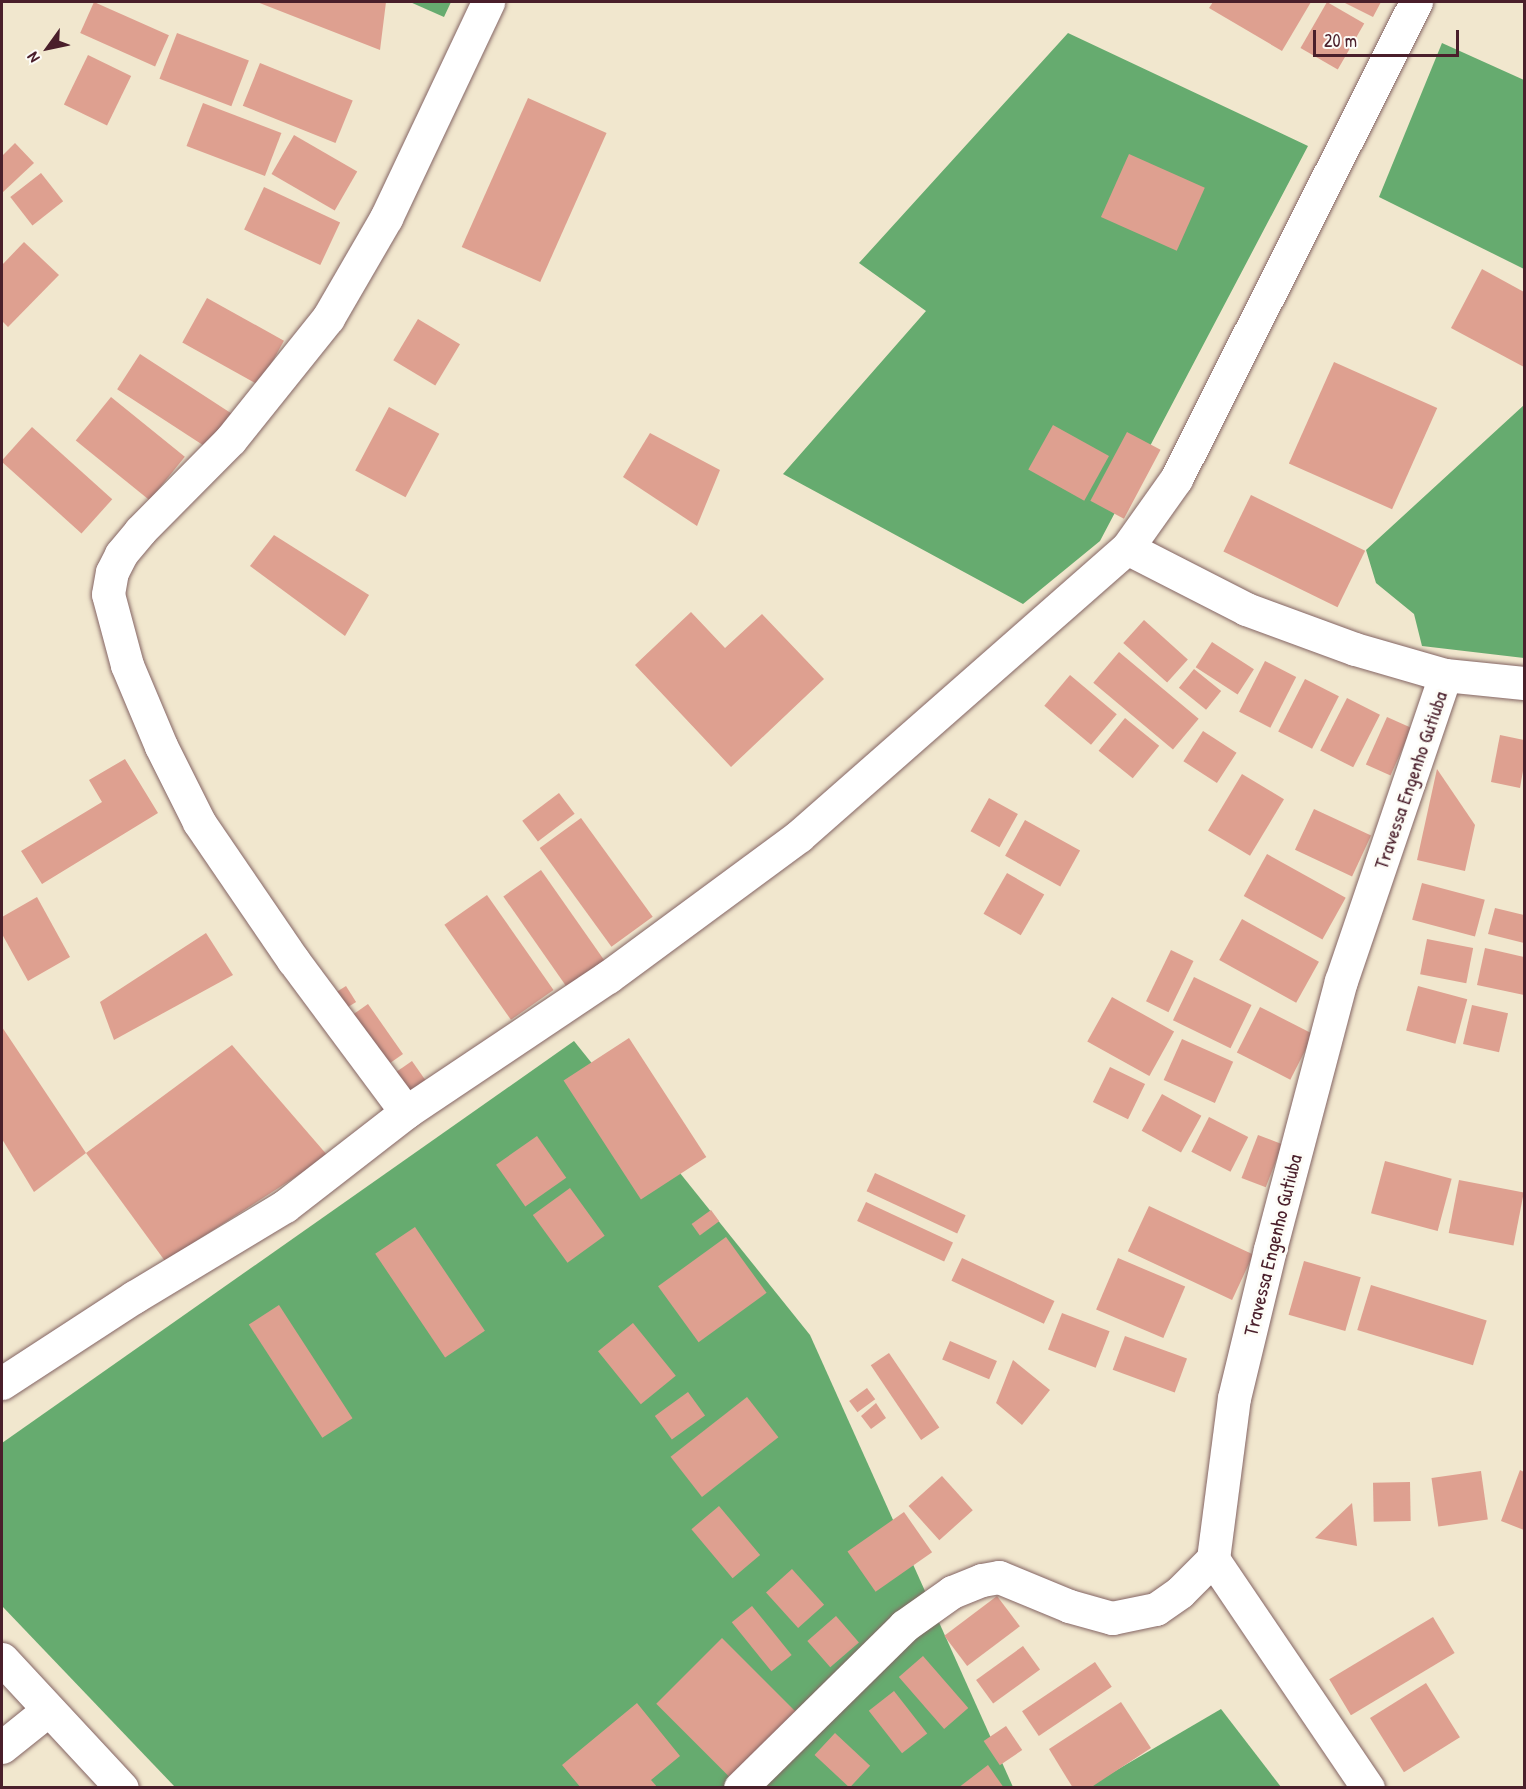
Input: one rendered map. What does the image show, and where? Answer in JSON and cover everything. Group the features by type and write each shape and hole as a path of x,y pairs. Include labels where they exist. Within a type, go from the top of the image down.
{"street":[{"path":"406,1112 293,960 198,822 161,746 127,665 108,594 112,572 121,554 140,531 231,439 328,318 386,218 488,2"},
{"path":"2,1383 134,1297 285,1206 406,1112 608,977 800,836 1127,548 1176,479 1416,2"},
{"name":"Travessa Engenho Gutiuba","path":"1127,548 1246,609 1355,649 1445,675 1524,682"},
{"name":"Travessa Engenho Gutiuba","path":"1213,1559 1234,1398 1270,1249 1341,981 1445,675"},
{"path":"740,1788 904,1626 952,1592 982,1580 999,1577 1069,1606 1112,1618 1156,1610 1180,1592 1213,1559 1368,1788"},
{"path":"2,1659 122,1788"},
{"path":"2,1747 48,1710"}],"green space":[{"path":"410,2 451,2 444,17"},
{"path":"1068,33 1308,146 1100,541 1023,604 783,474 926,311 859,263"},
{"path":"1442,43 1524,80 1524,269 1379,197"},
{"path":"1524,405 1524,658 1422,646 1414,614 1376,583 1366,550"},
{"path":"574,1041 810,1335 1013,1787 175,1787 2,1606 2,1443"},
{"path":"1221,1709 1281,1787 1086,1788"}],"building":[{"path":"94,2 169,35 155,66 80,33"},
{"path":"257,2 386,2 380,50"},
{"path":"1213,2 1311,2 1282,51 1209,8"},
{"path":"1327,2 1364,24 1338,69 1300,48"},
{"path":"1343,2 1381,2 1373,17"},
{"path":"177,33 249,61 231,106 159,79"},
{"path":"88,55 131,76 107,125 64,104"},
{"path":"260,63 353,100 335,143 243,106"},
{"path":"528,98 607,133 540,282 462,247"},
{"path":"203,103 281,133 265,176 187,146"},
{"path":"294,135 357,171 335,210 272,174"},
{"path":"15,143 34,163 2,193 2,156"},
{"path":"1129,154 1205,188 1177,251 1101,217"},
{"path":"41,173 63,201 32,225 10,197"},
{"path":"264,187 340,222 320,265 244,230"},
{"path":"24,242 59,275 8,327 2,321 2,265"},
{"path":"1482,269 1524,292 1524,367 1451,328"},
{"path":"207,298 284,341 259,385 182,343"},
{"path":"418,319 460,344 435,385 393,360"},
{"path":"140,354 232,414 209,449 117,389"},
{"path":"1334,362 1437,408 1392,509 1289,463"},
{"path":"111,397 185,457 150,500 76,441"},
{"path":"389,407 439,434 406,497 355,471"},
{"path":"1053,425 1109,456 1084,501 1028,470"},
{"path":"32,427 112,499 81,533 2,462"},
{"path":"1127,432 1161,450 1124,519 1090,501"},
{"path":"650,433 720,470 697,526 623,477"},
{"path":"1251,495 1365,551 1338,607 1223,552"},
{"path":"274,535 369,595 345,636 250,566"},
{"path":"691,612 725,648 762,614 824,679 731,767 635,665"},
{"path":"1144,620 1188,659 1167,683 1123,643"},
{"path":"1212,642 1254,669 1238,694 1196,667"},
{"path":"1119,652 1199,719 1173,749 1093,683"},
{"path":"1265,661 1296,677 1270,728 1239,712"},
{"path":"1194,669 1221,691 1206,710 1179,688"},
{"path":"1070,675 1117,714 1091,745 1044,706"},
{"path":"1305,679 1339,696 1312,749 1278,732"},
{"path":"1347,698 1380,715 1353,767 1320,751"},
{"path":"1387,717 1412,728 1391,775 1366,765"},
{"path":"1125,718 1159,746 1133,778 1099,751"},
{"path":"1203,731 1237,753 1217,783 1183,761"},
{"path":"1500,735 1524,740 1524,765 1520,788 1491,782"},
{"path":"125,759 158,813 42,884 21,851 102,802 89,780"},
{"path":"1437,769 1475,825 1465,871 1417,860"},
{"path":"1242,774 1284,799 1250,856 1208,831"},
{"path":"559,793 575,814 538,841 522,821"},
{"path":"989,798 1018,814 999,847 971,831"},
{"path":"1314,809 1371,836 1352,876 1295,850"},
{"path":"581,818 653,917 611,947 540,848"},
{"path":"1025,820 1080,851 1060,886 1005,856"},
{"path":"1267,854 1346,898 1322,940 1244,896"},
{"path":"541,870 606,963 568,989 503,896"},
{"path":"1007,873 1044,894 1021,935 984,914"},
{"path":"1422,883 1485,900 1475,937 1412,920"},
{"path":"487,895 554,990 511,1020 444,925"},
{"path":"37,897 70,957 28,981 2,934 2,917"},
{"path":"1495,908 1524,915 1524,943 1488,934"},
{"path":"1242,919 1319,962 1296,1003 1219,960"},
{"path":"206,933 233,975 114,1040 100,1002"},
{"path":"1427,939 1473,948 1466,983 1420,974"},
{"path":"1485,948 1524,957 1524,995 1477,985"},
{"path":"1171,950 1193,961 1168,1012 1146,1001"},
{"path":"1194,977 1252,1005 1230,1048 1173,1020"},
{"path":"346,986 356,1002 342,1011 332,994"},
{"path":"1418,986 1467,999 1455,1044 1406,1030"},
{"path":"1112,997 1174,1031 1149,1076 1087,1042"},
{"path":"368,1004 403,1054 383,1068 348,1018"},
{"path":"1472,1005 1508,1013 1499,1052 1463,1044"},
{"path":"1260,1007 1313,1034 1290,1080 1237,1052"},
{"path":"2,1027 86,1153 34,1192 2,1139"},
{"path":"629,1038 706,1157 641,1200 564,1080"},
{"path":"1182,1039 1233,1062 1215,1103 1164,1080"},
{"path":"232,1045 328,1156 165,1261 86,1153"},
{"path":"412,1061 429,1085 411,1097 394,1074"},
{"path":"1110,1067 1145,1084 1128,1119 1093,1102"},
{"path":"1162,1094 1201,1116 1181,1153 1142,1131"},
{"path":"1209,1117 1248,1137 1230,1172 1191,1152"},
{"path":"1258,1135 1282,1144 1266,1187 1242,1178"},
{"path":"537,1136 566,1178 525,1206 496,1165"},
{"path":"1385,1161 1452,1179 1438,1231 1371,1213"},
{"path":"875,1173 966,1215 957,1233 867,1191"},
{"path":"1459,1180 1524,1193 1513,1246 1449,1233"},
{"path":"570,1188 605,1236 567,1263 533,1215"},
{"path":"866,1202 953,1243 944,1262 857,1221"},
{"path":"1149,1206 1253,1255 1232,1300 1128,1251"},
{"path":"711,1210 719,1221 700,1235 692,1224"},
{"path":"415,1227 485,1331 445,1357 375,1254"},
{"path":"726,1237 767,1293 699,1342 658,1286"},
{"path":"962,1258 1054,1301 1044,1324 951,1281"},
{"path":"1118,1258 1185,1287 1163,1338 1096,1310"},
{"path":"1304,1261 1361,1277 1345,1331 1289,1315"},
{"path":"1371,1285 1487,1320 1473,1365 1357,1330"},
{"path":"279,1305 353,1418 322,1438 249,1325"},
{"path":"1062,1313 1110,1331 1096,1368 1048,1349"},
{"path":"633,1323 676,1376 641,1404 598,1351"},
{"path":"1125,1336 1187,1359 1175,1392 1113,1370"},
{"path":"950,1341 997,1361 989,1379 942,1359"},
{"path":"889,1353 939,1428 921,1440 871,1365"},
{"path":"1013,1360 1050,1390 1022,1425 996,1403"},
{"path":"867,1388 875,1399 857,1412 849,1401"},
{"path":"688,1392 705,1415 672,1440 655,1416"},
{"path":"747,1397 778,1437 702,1497 671,1457"},
{"path":"876,1403 886,1418 871,1429 861,1416"},
{"path":"1520,1470 1524,1472 1524,1530 1501,1521"},
{"path":"1481,1471 1488,1520 1438,1526 1431,1478"},
{"path":"942,1476 973,1510 939,1540 909,1506"},
{"path":"1410,1482 1411,1521 1374,1522 1373,1483"},
{"path":"1352,1503 1357,1546 1315,1538"},
{"path":"719,1506 760,1555 733,1578 691,1529"},
{"path":"904,1512 932,1552 876,1592 847,1552"},
{"path":"792,1569 824,1605 798,1628 766,1592"},
{"path":"997,1596 1020,1626 967,1666 944,1636"},
{"path":"752,1606 792,1655 771,1671 732,1622"},
{"path":"836,1616 859,1642 830,1667 807,1641"},
{"path":"1433,1617 1455,1653 1351,1715 1329,1679"},
{"path":"722,1638 796,1712 730,1777 656,1704"},
{"path":"1023,1646 1040,1669 993,1704 976,1680"},
{"path":"923,1656 968,1708 944,1729 899,1677"},
{"path":"1095,1662 1112,1687 1039,1736 1022,1711"},
{"path":"1426,1683 1460,1737 1404,1772 1370,1718"},
{"path":"894,1691 927,1734 902,1753 869,1711"},
{"path":"1121,1702 1151,1748 1090,1788 1073,1788 1049,1749"},
{"path":"637,1703 680,1756 651,1780 658,1788 581,1788 562,1765"},
{"path":"1006,1726 1022,1750 1000,1765 984,1741"},
{"path":"835,1733 870,1766 850,1788 815,1755"},
{"path":"988,1765 1004,1788 958,1788"}]}
